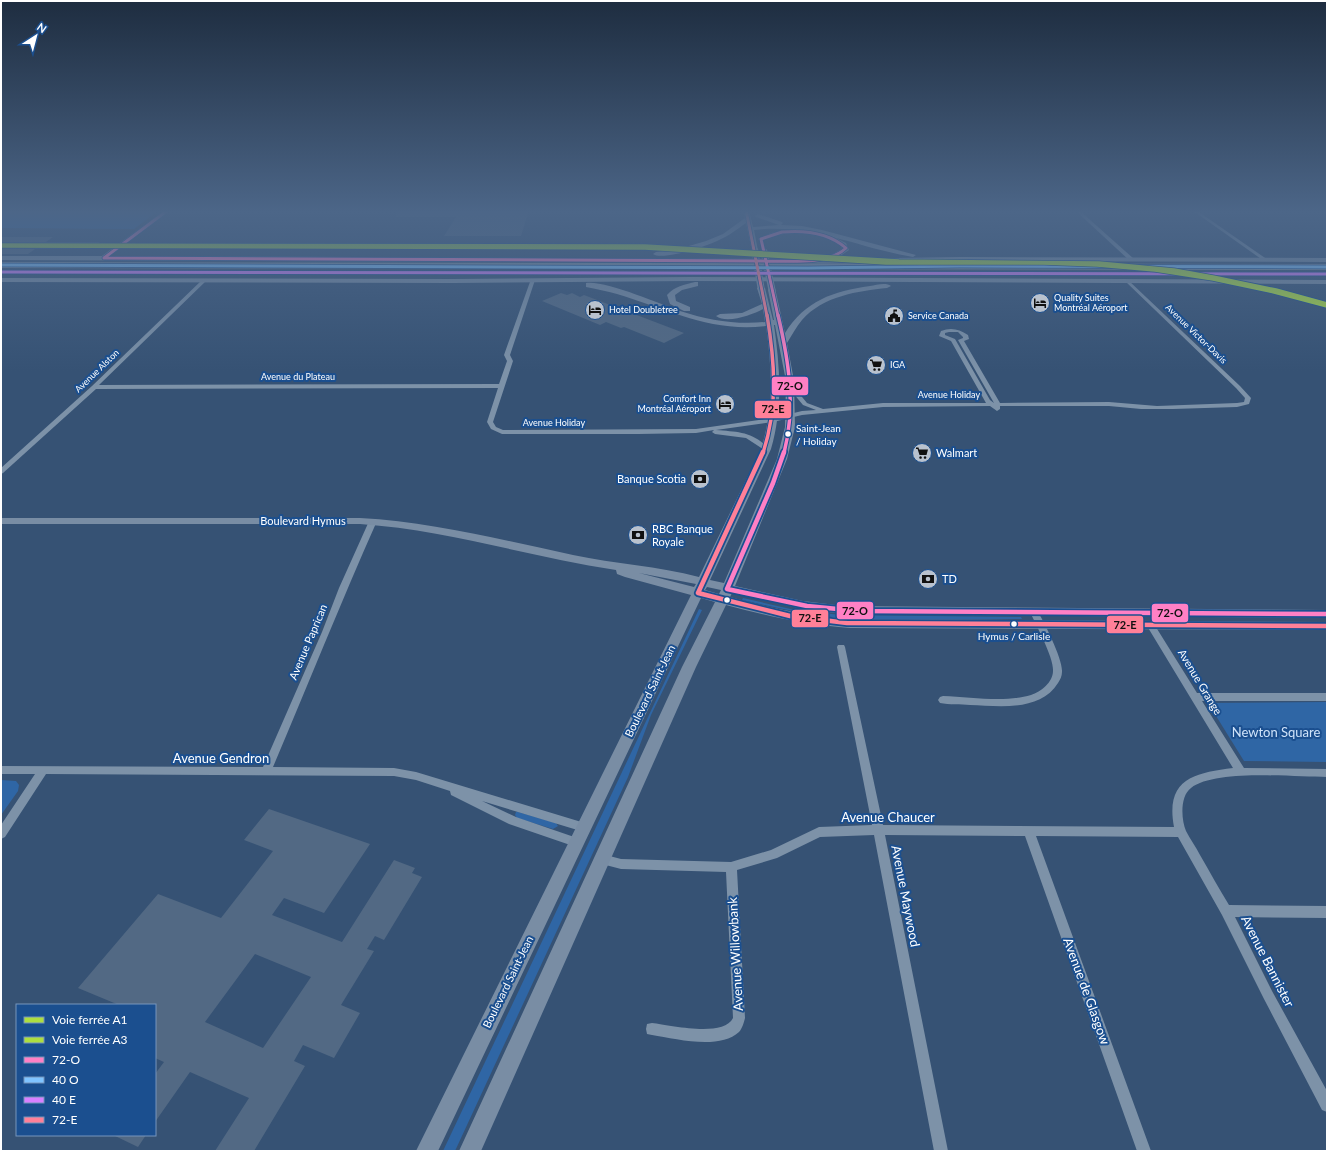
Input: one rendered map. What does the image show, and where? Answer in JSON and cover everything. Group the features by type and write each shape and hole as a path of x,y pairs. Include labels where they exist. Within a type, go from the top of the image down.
{"highway":[{"path":"1,265 1327,267"},
{"path":"1,272 1327,274"}],"main road":[{"name":"Boulevard Saint-Jean","path":"427,1151 701,587 766,449 771,434 773,420 775,382 768,312 765,305 757,264"},
{"path":"470,1151 724,594 777,470 788,437 791,386 784,342 766,264"},
{"path":"1,280 533,280 691,278 772,280 1327,282"},
{"path":"533,280 578,284 610,289 693,318 712,323 734,325 769,324 779,321"},
{"path":"765,305 742,316 718,316 686,309 673,302 670,296 676,289 688,285 772,280"},
{"path":"784,342 802,315 819,303 835,296 865,289 943,281"},
{"name":"Boulevard Hymus","path":"1,521 373,521 423,526 601,564 642,579 701,587 777,614 832,622 1151,626 1327,626"},
{"name":"Boulevard Hymus","path":"724,594 844,610 1327,614"},
{"path":"1259,614 1269,626"}],"street":[{"name":"Avenue Alston","path":"1,472 94,387 204,280"},
{"name":"Avenue Holiday","path":"533,280 507,355 510,361 490,422 491,426 499,431 696,431 773,420 830,409 894,404 1113,409 1125,406 1237,405 1246,404 1248,401"},
{"name":"Avenue Victor-Davis","path":"1128,281 1230,379 1246,395 1248,401"},
{"path":"950,330 961,332 967,336 961,340 997,401 995,406 987,399 953,340 944,337 942,333 950,330"},
{"name":"Avenue du Plateau","path":"94,387 502,386"},
{"path":"791,386 805,404 816,408 830,409"},
{"name":"Avenue Holiday","path":"790,417 892,409 995,406"},
{"path":"696,431 745,434 757,440 766,449"},
{"name":"Avenue Paprican","path":"266,772 326,632 343,588 373,521"},
{"path":"943,700 1020,701 1036,698 1046,691 1055,680 1058,671 1046,637 1034,612"},
{"name":"Avenue Grange","path":"1151,626 1241,772"},
{"name":"Avenue Maywood","path":"841,647 879,831 941,1151"},
{"path":"1195,697 1327,697"},
{"name":"Avenue Gendron","path":"1,770 394,772 409,774 584,827"},
{"path":"1,834 43,771"},
{"name":"Avenue Bannister","path":"1326,1103 1268,995 1226,911 1181,832 1177,818 1179,798 1187,785 1206,776 1241,772 1327,773"},
{"name":"Avenue Gendron","path":"439,783 506,818 576,842"},
{"name":"Avenue de Glasgow","path":"1029,831 1144,1151"},
{"name":"Avenue Chaucer","path":"602,859 621,864 731,867 773,854 819,832 1181,832"},
{"name":"Avenue Willowbank","path":"652,1029 702,1036 722,1034 735,1027 739,1018 731,867"},
{"path":"1226,911 1327,912"}],"green space":[{"path":"743,598 795,610 841,615 1021,617 1022,619 856,619 810,614 776,608 742,600"},
{"path":"699,609 702,610 651,715 628,777 455,1151 443,1151"},
{"name":"Newton Square","path":"1327,702 1327,762 1244,761 1208,703"},
{"path":"1,780 16,781 19,785 18,791 1,815"},
{"path":"516,812 556,823 558,826 553,829 517,818 515,815"}],"building":[{"name":"Hotel Doubletree","path":"561,293 567,295 572,293 580,297 584,295 684,333 664,343 624,327 621,328 606,322 600,325 542,301"},
{"path":"269,809 370,844 324,913 284,898 272,915 342,942 394,860 415,868 412,873 422,877 384,940 375,936 367,949 374,951 341,1005 360,1013 334,1058 303,1045 294,1061 305,1066 254,1151 215,1151 249,1098 190,1072 156,1121 156,1073 164,1062 156,1058 156,1004 117,1004 78,988 158,894 221,918 273,851 244,840","holes":["255,954 311,977 263,1048 205,1022"]},
{"path":"115,1136 145,1136 138,1147"}],"rail line":[{"name":"A1","path":"1064,264 1155,270 1213,279 1270,291 1327,306"},
{"name":"A3","path":"1107,264 1174,270 1213,277 1276,290 1327,304"}],"transit line":[{"name":"72-E","path":"757,264 773,356 773,416 769,437 762,457 698,593 790,616 847,623 1327,626"},
{"name":"72-O","path":"767,264 783,335 789,373 791,392 790,425 779,469 727,589 807,606 858,611 1327,614"},
{"path":"1,265 808,268 960,266 1327,267"},
{"path":"1,272 1327,274"}],"place":[{"name":"Quality Suites Montréal Aéroport","path":"1040,303"},
{"name":"Hotel Doubletree","path":"595,310"},
{"name":"Service Canada","path":"894,316"},
{"name":"IGA","path":"876,365"},
{"name":"Comfort Inn Montréal Aéroport","path":"725,404"},
{"name":"Saint-Jean / Holiday","path":"788,434"},
{"name":"Walmart","path":"922,453"},
{"name":"Banque Scotia","path":"700,479"},
{"name":"RBC Banque Royale","path":"638,535"},
{"name":"TD","path":"928,579"},
{"name":"Hymus / Carlisle","path":"1014,624"}]}
